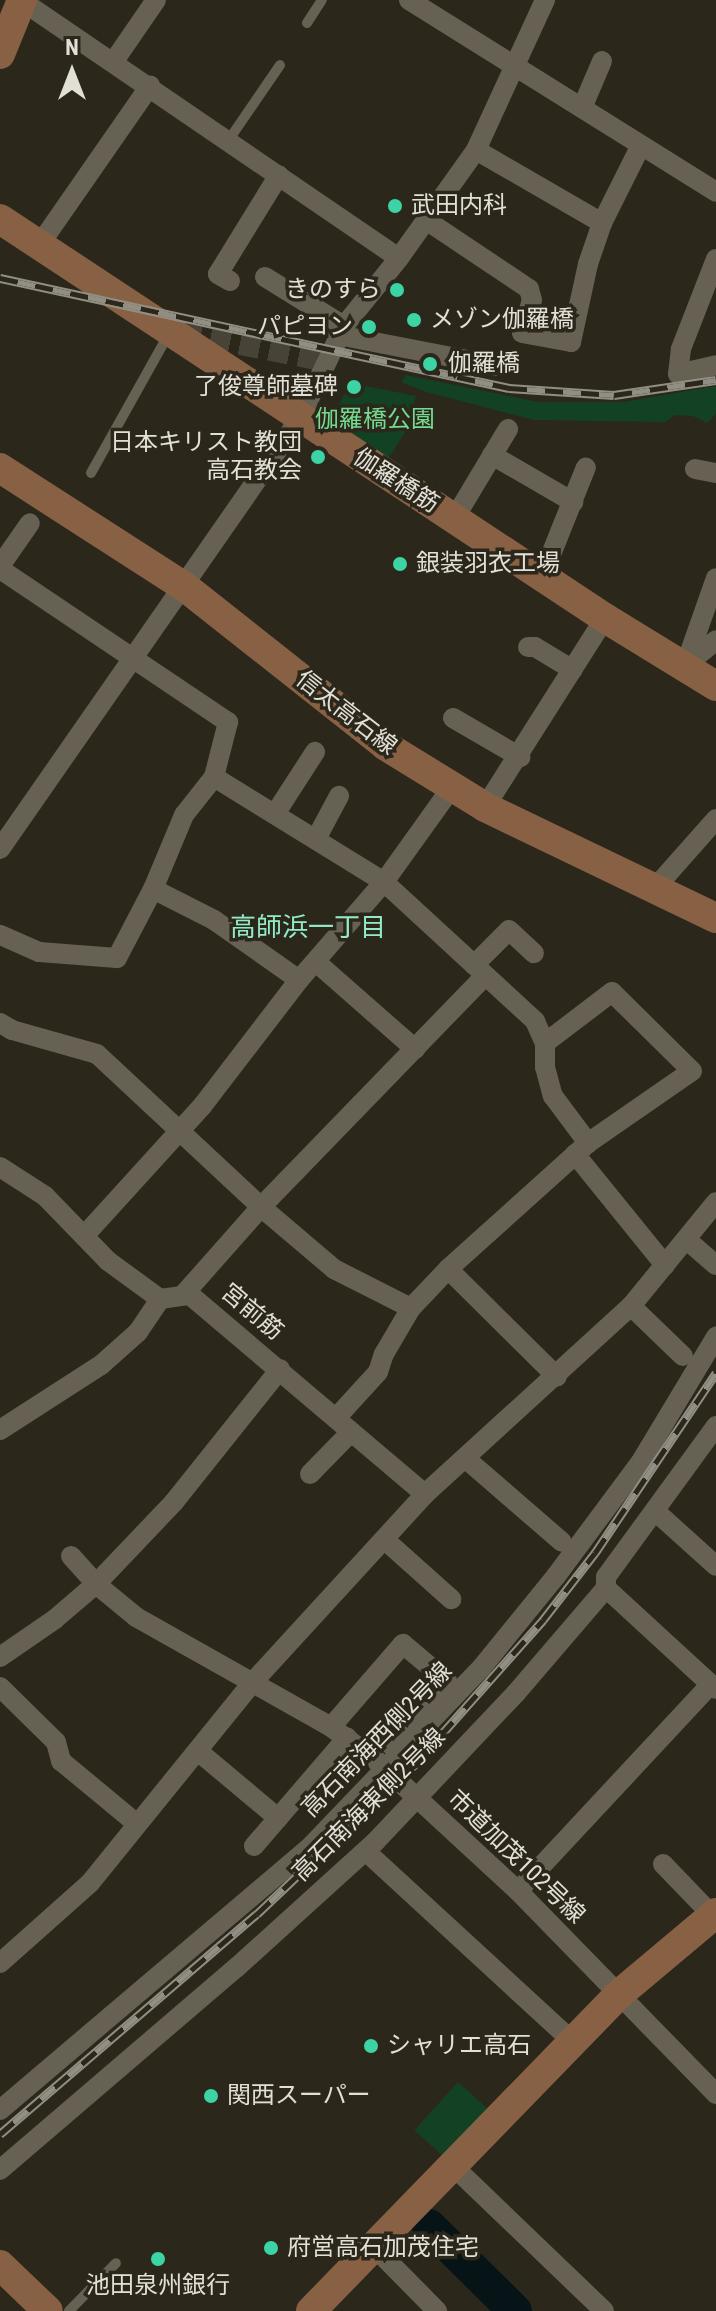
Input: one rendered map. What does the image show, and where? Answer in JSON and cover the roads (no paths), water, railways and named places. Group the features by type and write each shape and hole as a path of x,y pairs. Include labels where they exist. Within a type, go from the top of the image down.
{"street":[{"path":"114,61 156,0"},
{"path":"409,0 716,192"},
{"path":"0,847 185,587 300,418 341,331 399,258 476,150 545,0"},
{"path":"0,54 22,1 399,258"},
{"path":"582,108 602,61"},
{"path":"40,244 150,86"},
{"path":"426,220 529,289 532,300 522,333 571,342 588,264 602,223 641,145"},
{"path":"476,150 602,223"},
{"path":"230,281 218,274 279,175"},
{"name":"伽羅橋筋","path":"0,219 542,577 716,686"},
{"path":"716,259 681,349 678,374 716,365"},
{"path":"265,277 341,331 497,366"},
{"path":"454,519 508,429"},
{"path":"492,455 573,502"},
{"path":"542,577 586,467"},
{"name":"信太高石線","path":"0,468 185,587 386,746 485,807 716,918"},
{"path":"695,469 716,473"},
{"path":"0,935 39,952 117,958 153,889 184,815 214,777 228,722 2,574 30,523"},
{"path":"685,666 716,578"},
{"path":"485,807 520,757 605,618"},
{"path":"685,666 716,640"},
{"path":"528,647 535,647 573,670"},
{"path":"453,718 520,757"},
{"path":"275,814 315,752"},
{"path":"214,777 384,882 535,1021 545,1043 545,1067 553,1096 581,1149 665,1265"},
{"path":"84,1236 203,1105 299,980 384,882 452,787"},
{"path":"316,839 339,796"},
{"path":"655,888 716,819"},
{"path":"153,889 214,920 299,980"},
{"path":"184,1294 261,1207 415,1049 509,930 534,953"},
{"path":"316,962 415,1049"},
{"path":"336,1418 378,1372 384,1354 411,1308 448,1269 581,1149 692,1071 612,992 545,1043"},
{"path":"0,1023 12,1030 97,1054 261,1207 334,1269 411,1308"},
{"path":"0,1167 45,1196 108,1261 160,1299 138,1332 101,1365 3,1420"},
{"path":"0,1963 90,1883 252,1683 425,1494 557,1377 631,1306 716,1202"},
{"path":"687,1240 716,1265"},
{"path":"448,1269 557,1377"},
{"name":"宮前筋","path":"160,1299 190,1295 425,1494"},
{"path":"631,1306 683,1356"},
{"name":"高石南海西側2号線","path":"0,2110 312,1845 381,1766 482,1667 556,1576 642,1460 716,1337"},
{"path":"0,1657 55,1619 96,1584 174,1502 280,1369"},
{"name":"高石南海東側2号線","path":"0,2170 236,1968 376,1841 516,1693 606,1588 606,1577 655,1511 710,1451 716,1426"},
{"path":"310,1474 351,1432"},
{"path":"465,1458 562,1542"},
{"path":"655,1511 716,1566"},
{"path":"385,1540 451,1599"},
{"name":"市道加茂102号線","path":"71,1556 96,1584 136,1617 339,1733 381,1766 518,1891 617,1996 716,2094"},
{"path":"518,1891 713,1687 606,1588"},
{"path":"254,1846 278,1818 403,1644 447,1681 381,1766"},
{"path":"0,1687 56,1742 61,1761 136,1823"},
{"path":"199,1752 278,1818"},
{"path":"372,1857 572,2041"},
{"path":"311,2311 617,1996 714,1914 663,1864"},
{"path":"453,2166 604,2311"},
{"path":"372,2245 437,2311"},
{"path":"0,2265 48,2311"}],"lane":[{"path":"307,23 322,0"},
{"path":"228,141 280,65"},
{"path":"91,473 171,331"},
{"path":"69,2311 116,2263"}],"waterway":[{"path":"429,2226 515,2311"}],"tunnel":[{"path":"181,333 326,362"}],"railway":[{"path":"0,278 509,388 614,395 716,380"},
{"path":"0,2134 257,1914 417,1762 543,1620 595,1553 716,1373"}],"place":[{"name":"武田内科","path":"395,206"},
{"name":"きのすら","path":"397,290"},
{"name":"メゾン伽羅橋","path":"414,320"},
{"name":"パピヨン","path":"369,327"},
{"name":"伽羅橋","path":"430,364"},
{"name":"了俊尊師墓碑","path":"354,387"},
{"name":"日本キリスト教団 高石教会","path":"318,457"},
{"name":"銀装羽衣工場","path":"400,564"},
{"name":"シャリエ高石","path":"371,2046"},
{"name":"関西スーパー","path":"211,2096"},
{"name":"府営高石加茂住宅","path":"271,2248"},
{"name":"池田泉州銀行","path":"158,2259"}],"district":[{"name":"高師浜一丁目","path":"308,928"}],"park label":[{"name":"伽羅橋公園","path":"375,420"}]}
